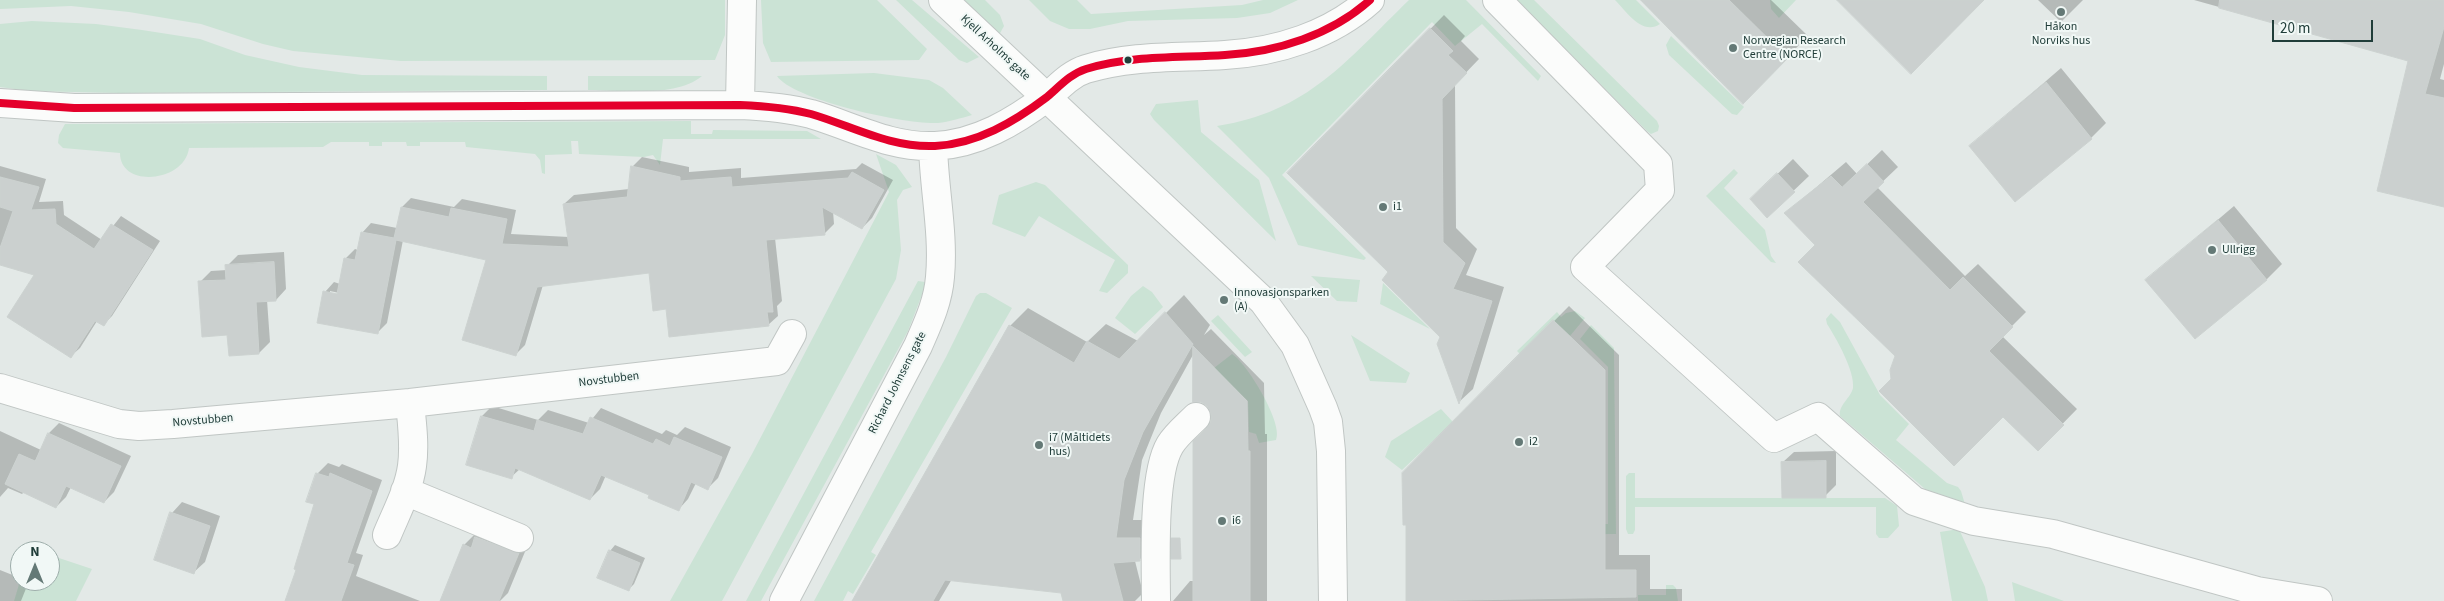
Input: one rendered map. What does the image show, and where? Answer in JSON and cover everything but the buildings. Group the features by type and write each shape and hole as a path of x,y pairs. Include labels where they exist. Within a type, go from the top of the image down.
{"street":[{"path":"740,105 742,0"},
{"name":"Kjell Arholms gate","path":"943,0 1048,96 1083,134 1263,301 1295,345 1328,422 1331,451 1333,601"},
{"path":"0,103 74,108 740,105 792,110 898,143 933,146 976,138 1007,125 1048,96 1061,84 1085,69 1119,61 1149,57 1244,53 1291,44 1335,25 1370,0"},
{"path":"1498,0 1658,164 1660,190 1586,267 1774,438 1818,417 1914,501 1974,521 2053,534 2257,591 2318,601"},
{"name":"Richard Johnsens gate","path":"784,601 918,346 935,306 940,277 941,256 933,146"},
{"name":"Novstubben","path":"0,388 119,424 140,426 410,403 777,361 792,334"},
{"path":"387,535 410,476 413,453 410,403"},
{"path":"1156,601 1157,518 1163,461 1170,445 1196,417"},
{"path":"405,491 519,538"}],"green space":[{"path":"0,0 725,0 725,35 715,60 401,61 293,51 263,44 201,24 129,12 71,6 0,9"},
{"path":"761,0 877,0 927,49 919,60 771,62 763,43"},
{"path":"896,0 912,0 979,57 967,63 959,60"},
{"path":"962,0 985,0 1000,15 1004,26 999,35"},
{"path":"1029,0 1077,0 1091,14 1242,5 1263,0 1298,0 1270,13 1237,18 1128,21 1090,29 1069,29 1050,21"},
{"path":"1409,0 1466,0 1541,76 1538,81 1482,24 1455,46 1432,22 1282,175 1366,258 1364,260 1298,245 1269,178 1217,126 1249,119 1277,109 1301,96 1345,63"},
{"path":"1517,0 1534,0 1657,121 1658,131 1651,134 1647,131"},
{"path":"1615,0 1636,0 1660,24 1653,27 1641,25 1629,16"},
{"path":"1770,0 1796,0 1779,18 1771,9"},
{"path":"32,21 96,24 200,39 245,55 299,67 362,75 547,76 547,90 119,93 29,91 0,87 0,24"},
{"path":"1671,36 1744,107 1737,115 1732,114 1669,55 1666,45"},
{"path":"874,73 929,80 943,88 972,115 938,123 902,120 827,102 787,85 777,76"},
{"path":"588,76 702,76 691,83 678,87 663,90 631,91 588,90"},
{"path":"1198,100 1201,132 1259,180 1276,241 1150,114 1156,104"},
{"path":"691,121 691,134 712,134 713,130 807,131 821,139 663,139 660,165 653,155 644,157 579,154 578,141 571,141 572,154 545,155 545,174 542,173 540,160 535,154 466,147 465,142 420,142 420,146 407,146 406,142 382,142 382,146 369,146 369,142 331,142 323,147 189,148 185,159 177,168 153,177 141,176 130,172 123,165 120,153 63,148 58,143 59,135 65,124"},
{"path":"876,154 896,165 912,187 903,190 897,200 901,250 896,279 722,601 670,601 752,454 889,192"},
{"path":"1734,169 1738,173 1724,188 1765,230 1771,256 1776,263 1771,262 1706,196"},
{"path":"1036,182 1045,185 1128,265 1128,273 1107,293 1099,291 1115,260 1039,216 1025,237 992,224 999,195"},
{"path":"1311,276 1360,280 1357,302 1337,301"},
{"path":"918,281 925,282 925,287 908,331 761,601 746,601"},
{"path":"1383,283 1430,329 1380,304"},
{"path":"1143,286 1152,292 1163,307 1135,334 1115,318 1131,296"},
{"path":"980,293 986,293 1012,308 871,552 876,555 853,594 848,591 843,601 814,601 946,357 976,296"},
{"path":"1575,311 1585,318 1570,336 1553,320 1520,354 1517,351 1557,312 1561,317 1566,313"},
{"path":"1831,313 1840,322 1880,395 1909,424 1896,440 1947,483 1958,487 1967,511 1942,500 1925,489 1840,416 1841,408 1852,392 1853,381 1844,355 1827,324 1826,319"},
{"path":"1218,315 1252,352 1245,357 1211,321"},
{"path":"1591,325 1614,348 1616,534 1533,535 1533,524 1608,524 1608,367 1580,339"},
{"path":"1351,335 1410,373 1406,383 1370,381"},
{"path":"1232,354 1246,369 1263,394 1275,421 1276,440 1259,443 1256,434 1249,432 1248,401 1214,368"},
{"path":"1441,409 1453,422 1402,470 1385,457 1391,441"},
{"path":"1629,473 1635,473 1635,498 1885,498 1897,506 1899,526 1888,538 1879,538 1876,534 1876,507 1635,507 1635,530 1633,534 1628,534 1626,529 1626,476"},
{"path":"1959,529 1985,587 1988,601 1952,601 1940,532"},
{"path":"60,558 92,569 76,601 14,601 17,591 60,591"},
{"path":"2012,582 2064,601 2015,601"},
{"path":"1666,585 1673,585 1676,588 1678,601 1638,601 1638,595 1666,595"}],"transit line":[{"path":"0,103 74,108 740,105 802,112 902,144 935,146 966,141 1008,123 1047,97 1080,71 1121,61 1225,55 1283,46 1321,32 1355,12 1370,0"}],"place":[{"name":"Håkon Norviks hus","path":"2061,12"},
{"name":"Norwegian Research Centre (NORCE)","path":"1733,48"},
{"name":"i1","path":"1383,207"},
{"name":"Ullrigg","path":"2212,250"},
{"name":"Innovasjonsparken (A)","path":"1224,300"},
{"name":"i2","path":"1519,442"},
{"name":"i7 (Måltidets hus)","path":"1039,445"},
{"name":"i6","path":"1222,521"}]}
